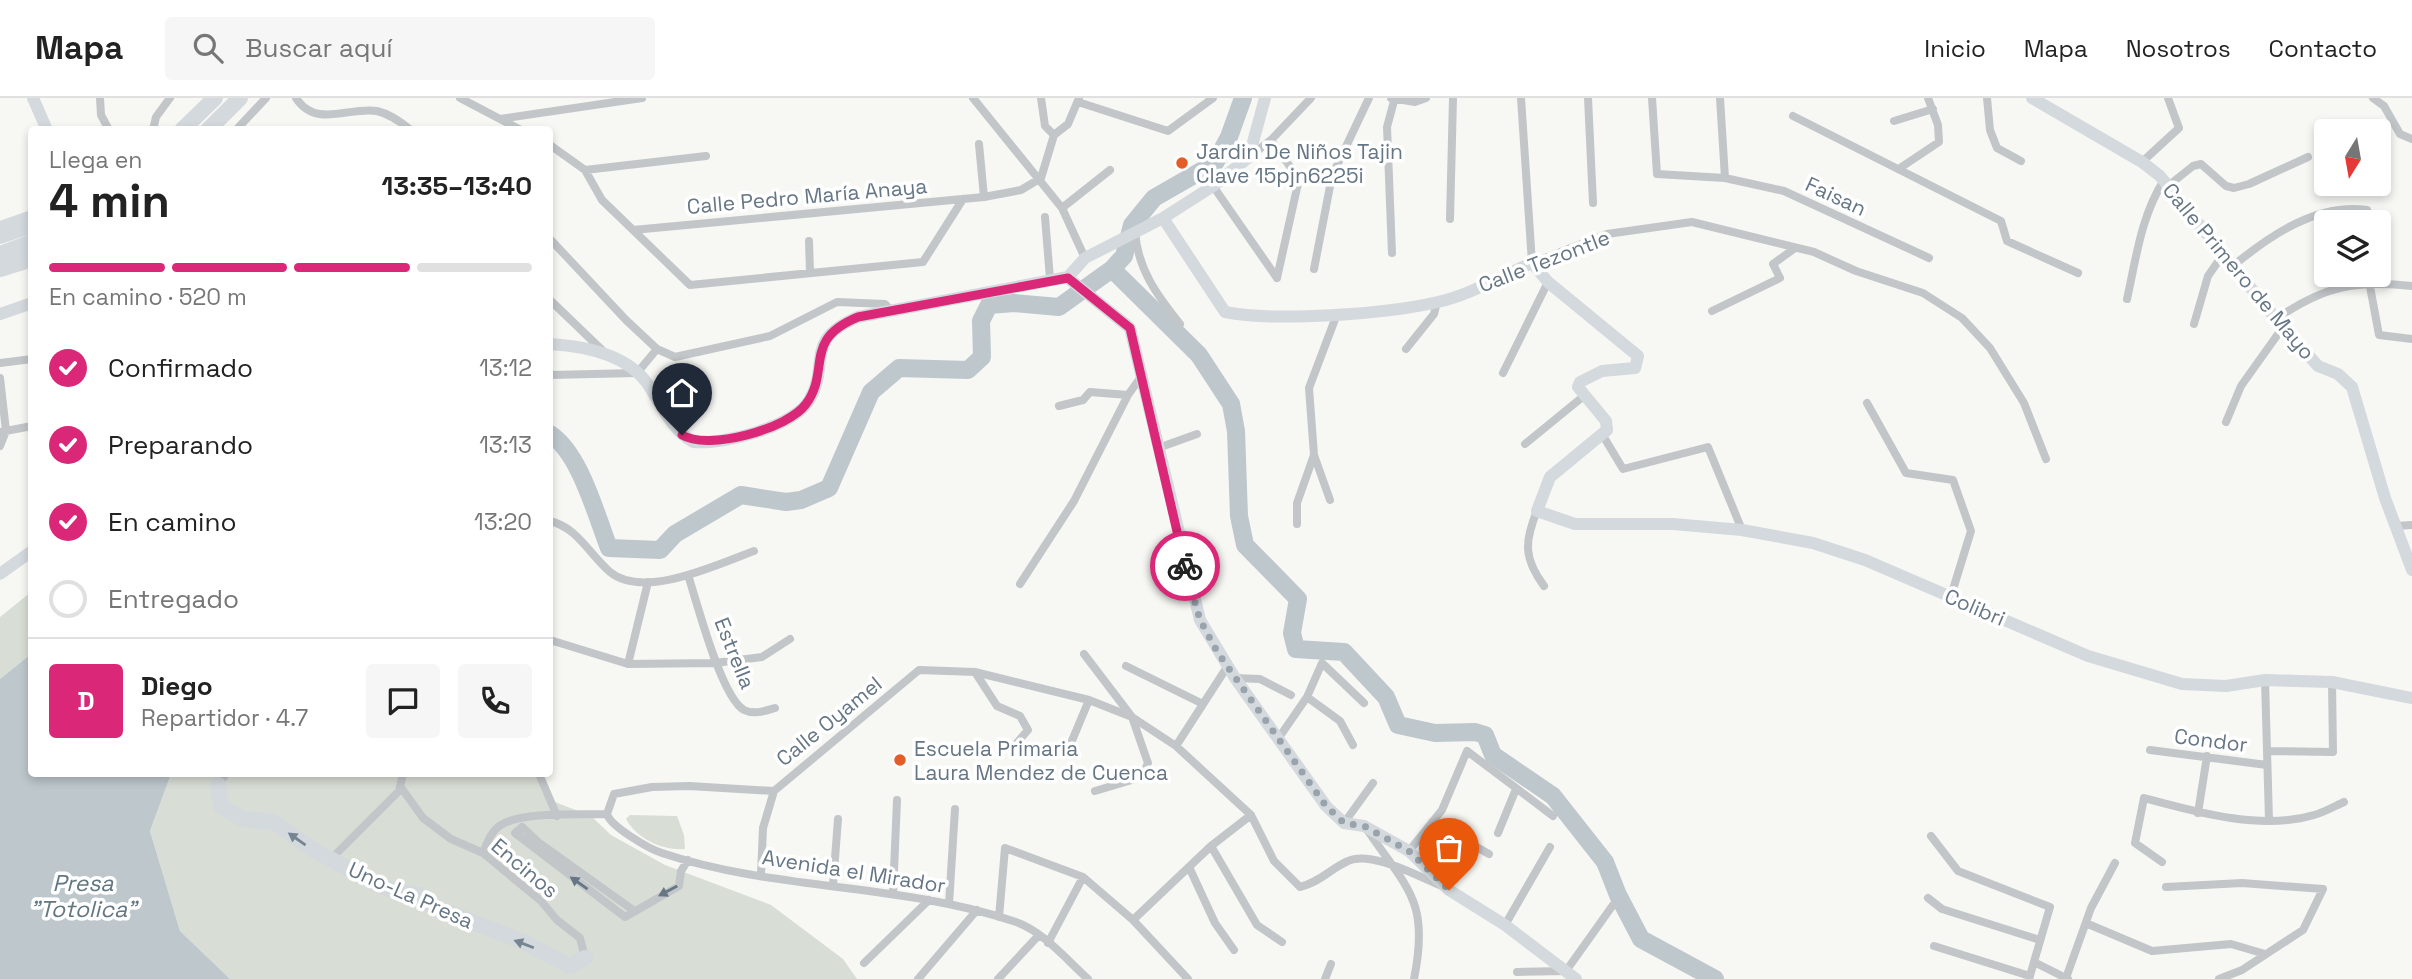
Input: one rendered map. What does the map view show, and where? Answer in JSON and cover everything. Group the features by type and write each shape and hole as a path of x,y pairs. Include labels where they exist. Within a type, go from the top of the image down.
{"highway":[{"path":"186,126 215,98"},
{"path":"212,126 240,98"},
{"path":"0,236 28,226"},
{"path":"0,254 28,244"},
{"path":"0,269 28,260"},
{"path":"0,269 28,268"},
{"name":"Uno-La Presa","path":"222,779 221,806 242,819 274,822 312,849 376,884 397,892 419,895 434,907 524,942 570,965 585,958"}],"street":[{"path":"33,98 45,126"},
{"path":"100,98 101,115 107,126"},
{"path":"154,126 156,117 170,98"},
{"path":"240,126 266,98"},
{"path":"296,98 303,109 312,113 354,114 376,111 404,126"},
{"path":"460,98 513,126"},
{"path":"500,119 642,98"},
{"path":"973,98 1041,178 1062,208 1085,258"},
{"path":"1041,98 1045,127 1055,135"},
{"path":"1041,178 1055,135 1068,124 1078,100 1168,131 1213,98"},
{"path":"1249,157 1265,98"},
{"path":"1068,278 1085,258 1163,218 1213,186 1271,140 1311,98"},
{"path":"1314,270 1332,176 1369,98"},
{"path":"1392,253 1387,127 1392,99 1415,102 1426,98"},
{"path":"1450,219 1453,98"},
{"path":"1521,98 1532,263 1548,282 1638,356 1635,368 1602,371 1580,382 1578,387 1606,421 1607,430 1550,477 1531,526 1529,566 1544,586"},
{"path":"1588,98 1593,203"},
{"name":"Faisan","path":"1653,98 1657,174 1725,178 1784,191 1929,258"},
{"path":"1720,98 1725,178"},
{"path":"1900,168 1939,142 1933,109 1928,98"},
{"path":"1987,98 1990,130 1997,148 2021,161"},
{"name":"Calle Primero de Mayo","path":"2032,98 2142,162 2166,183 2279,323 2318,366 2338,374 2352,387 2395,526 2412,570"},
{"path":"2142,162 2179,128 2168,98"},
{"path":"2373,98 2384,106 2400,134 2412,139"},
{"path":"1894,121 1933,109"},
{"path":"1793,116 2001,221 2007,242 2078,273"},
{"path":"1213,186 1277,278 1299,179 1271,140"},
{"path":"979,144 984,197"},
{"path":"553,147 585,170 602,200 690,285 923,262 963,199"},
{"path":"585,170 706,156"},
{"path":"2127,299 2144,220 2151,200 2166,183 2201,164 2226,186 2239,187 2308,157"},
{"path":"1062,208 1110,170"},
{"name":"Calle Pedro María Anaya","path":"633,230 984,197 1021,190 1041,178"},
{"path":"2340,210 2367,210"},
{"path":"0,227 28,217"},
{"path":"1045,217 1050,279"},
{"name":"Calle Tezontle","path":"1163,218 1225,313 1247,317 1338,314 1437,302 1607,234 1692,222 1814,252 1894,286 1923,293 1962,318 1990,348 2024,403 2046,459"},
{"path":"2234,265 2274,233 2314,219"},
{"path":"1134,232 1137,257 1154,290 1180,324"},
{"path":"809,241 810,273"},
{"path":"553,242 657,349 675,357 770,336 838,302 885,303 892,311"},
{"path":"1712,311 1780,278 1773,264 1795,248"},
{"path":"2194,324 2208,276 2224,253"},
{"path":"553,344 580,346 608,356 637,373 668,421 682,435 693,442 717,442 795,416 812,396 820,352 829,335 844,323 858,317 1050,279 1068,278 1130,328 1200,620 1231,673 1326,806 1344,823 1364,826 1409,851 1449,890"},
{"path":"1503,373 1548,282"},
{"path":"2391,284 2412,286"},
{"path":"2226,422 2241,386 2279,323 2311,298 2349,287"},
{"path":"2370,287 2379,335 2412,339"},
{"path":"1406,349 1434,314 1437,302"},
{"path":"553,303 608,356"},
{"path":"0,314 28,304"},
{"path":"1329,500 1314,455 1308,388 1338,314"},
{"path":"553,375 637,373 657,349"},
{"path":"0,363 28,360"},
{"path":"1020,584 1074,501 1128,395 1143,374"},
{"path":"0,378 3,431 0,446"},
{"path":"1059,405 1083,400 1090,392 1128,395"},
{"path":"1525,444 1585,395"},
{"path":"1867,403 1906,473 1953,480 1970,531 1951,596"},
{"path":"3,431 28,427"},
{"path":"1158,448 1197,434"},
{"path":"1602,434 1623,469 1708,447 1742,530"},
{"path":"1297,524 1297,503 1314,455"},
{"name":"Colibri","path":"1537,511 1575,523 1673,524 1742,530 1813,543 1865,560 2088,656 2182,684 2226,686 2265,680 2332,681 2412,698"},
{"path":"553,522 565,526 594,552 609,571 621,578 649,582 688,575 754,551"},
{"path":"2395,526 2412,525"},
{"path":"0,574 28,554"},
{"name":"Estrella","path":"688,575 715,663 735,703 744,710 755,713 775,708"},
{"path":"628,664 649,582"},
{"path":"553,641 628,664 715,663 762,657 790,639"},
{"path":"1084,654 1132,717 1148,763 1142,778 1095,791"},
{"path":"1278,739 1307,697 1322,663 1364,704"},
{"path":"1126,666 1203,704"},
{"name":"Calle Oyamel","path":"607,814 614,794 652,787 774,791 919,670 975,672"},
{"path":"975,672 1089,700 1132,717 1176,746 1251,815 1274,861 1300,887 1315,883 1346,862 1359,857 1390,864 1449,890 1504,925 1571,975"},
{"path":"975,672 997,706 1020,716 1028,730 1016,744"},
{"path":"1231,673 1260,678 1291,695"},
{"path":"1176,746 1203,704 1231,673"},
{"path":"2265,680 2269,820"},
{"path":"2267,751 2333,752 2332,681"},
{"path":"1307,697 1340,721 1353,745"},
{"path":"1066,755 1089,700"},
{"name":"Condor","path":"2150,750 2267,765"},
{"path":"1409,851 1442,810 1467,751 1553,816"},
{"path":"2198,813 2207,757"},
{"path":"332,858 374,818 400,786 402,777"},
{"path":"540,777 558,816"},
{"path":"1344,823 1373,783"},
{"name":"Encinos","path":"400,786 423,818 451,839 483,853 580,938 585,958"},
{"path":"1498,833 1516,789"},
{"path":"761,875 763,828 774,791"},
{"path":"2162,862 2134,843 2144,798 2198,813 2269,820 2314,815 2344,802"},
{"path":"892,894 897,800"},
{"path":"949,904 955,809"},
{"path":"483,853 490,835 501,824 521,818 607,814"},
{"name":"Avenida el Mirador","path":"607,814 614,825 660,853 761,875 929,900 977,910 1025,925 1039,934 1088,979"},
{"path":"1133,920 1211,846 1251,815"},
{"path":"833,885 838,819"},
{"path":"1432,822 1489,854"},
{"path":"1364,826 1408,885 1417,910 1420,946 1413,979"},
{"path":"633,910 538,842 522,827 515,833 625,917 679,886 681,872 688,860"},
{"path":"1931,836 1958,871 2050,907 2029,977 1934,946"},
{"path":"1211,846 1257,925 1282,942"},
{"path":"1504,925 1550,847"},
{"path":"999,917 1005,848 1083,877 1133,920 1188,979"},
{"path":"2034,962 2067,978 2088,924 2091,908 2115,863"},
{"path":"1189,867 1215,923 1234,950"},
{"path":"1048,943 1083,877"},
{"path":"2166,887 2242,883 2323,889 2303,930 2242,970 2220,979"},
{"path":"1928,898 1942,909 2040,940"},
{"path":"864,963 929,900"},
{"path":"1571,975 1613,905"},
{"path":"918,979 977,910"},
{"path":"2088,924 2152,951 2231,944 2265,954"},
{"path":"998,979 1039,934"},
{"path":"1325,979 1331,964"},
{"path":"1517,972 1571,975"}],"shaded area":[{"path":"28,594 28,656 0,679 0,617"},
{"path":"170,777 543,777 555,802 591,816 611,835 665,865 771,905 843,959 857,979 230,979 180,931 150,831"},
{"path":"630,815 677,816 684,835 685,849 660,846 644,838 626,819"}],"water":[{"name":"Presa \"Totolica\"","path":"28,656 28,777 170,777 150,831 180,931 230,979 0,979 0,679"}],"waterway":[{"path":"553,436 570,455 578,470 593,502 609,548 660,550 675,534 741,495 786,502 801,500 829,488 871,392 899,368 968,370 982,357 981,321 989,305 1014,303 1059,307 1112,269 1124,256 1132,225 1154,198 1215,163 1229,137 1243,98"},
{"path":"1112,269 1199,355 1231,404 1236,431 1239,516 1245,545 1298,599 1292,633 1296,649 1344,652 1386,697 1398,725 1435,733 1475,732 1485,735 1493,755 1553,796 1605,862 1618,895 1641,939 1715,979"}],"way so far":[{"path":"1185,566 1200,620 1218,653 1326,806 1344,823 1364,826 1409,851 1449,890"}],"place":[{"name":"Jardin De Niños Tajin Clave 15pjn6225i","path":"1182,163"},
{"name":"Escuela Primaria Laura Mendez de Cuenca","path":"900,760"}],"route":[{"path":"682,435 693,442 717,442 769,427 795,416 812,396 820,352 829,335 844,323 858,317 970,297 1016,285 1068,278 1130,328 1143,374 1185,566"}]}
